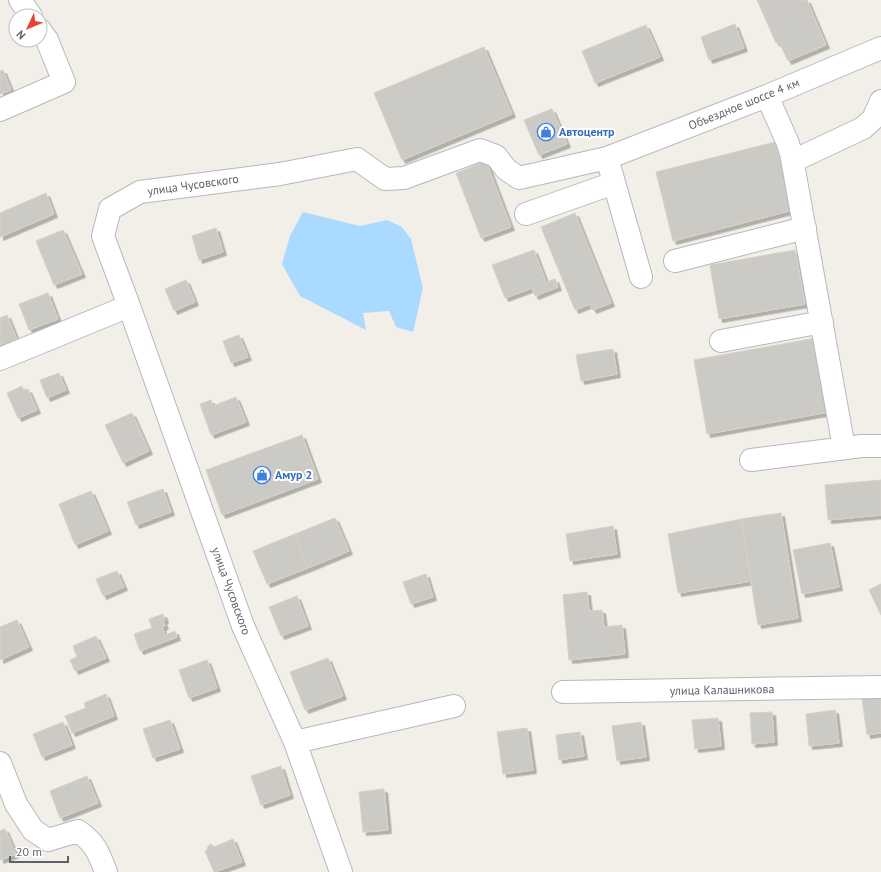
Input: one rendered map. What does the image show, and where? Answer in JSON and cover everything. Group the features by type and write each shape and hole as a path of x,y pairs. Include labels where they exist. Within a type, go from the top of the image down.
{"street":[{"path":"0,110 64,82 48,42"},
{"name":"Объездное шоссе 4 км","path":"357,160 385,179 404,178 480,150 496,156 506,169 519,178 607,158 767,96 881,48"},
{"path":"767,96 787,141 793,161 844,448"},
{"path":"793,161 863,128 873,119 881,101"},
{"path":"607,158 641,277"},
{"name":"улица Чусовского","path":"341,872 295,742 243,626 103,236 110,209 140,192 280,174 357,160"},
{"path":"526,214 614,183"},
{"path":"675,261 805,228"},
{"path":"0,359 128,306"},
{"path":"721,340 822,322"},
{"path":"751,460 862,446 881,446"},
{"name":"улица Калашникова","path":"563,692 881,687"},
{"path":"295,742 454,706"},
{"path":"0,763 16,804 33,830 48,840 78,831 87,837 96,847 106,872"}],"water":[{"path":"303,212 360,226 387,220 402,227 411,239 423,288 413,332 396,327 389,311 363,313 366,330 300,296 282,264 290,236"}],"building":[{"path":"757,0 807,0 826,45 788,61 779,42 776,43"},
{"path":"735,24 744,48 709,60 701,37"},
{"path":"646,25 660,57 595,83 582,51"},
{"path":"484,47 512,114 402,160 374,93"},
{"path":"3,70 11,90 0,94 0,71"},
{"name":"Автоцентр","path":"552,109 567,144 539,155 524,120"},
{"path":"775,142 793,210 673,241 656,172"},
{"path":"486,161 511,227 481,238 456,173"},
{"path":"46,193 54,214 0,237 0,213"},
{"path":"575,213 611,303 593,310 590,304 575,310 541,227"},
{"path":"216,228 223,252 199,260 192,236"},
{"path":"63,230 82,274 54,285 36,241"},
{"path":"534,250 546,282 555,279 558,287 535,296 532,288 505,298 492,265"},
{"path":"795,250 805,304 719,319 710,265"},
{"path":"186,280 195,302 174,311 165,289"},
{"path":"48,293 58,319 29,330 19,304"},
{"path":"7,315 18,342 1,348 0,318"},
{"path":"239,335 248,357 231,363 223,341"},
{"path":"816,338 829,412 707,434 694,360"},
{"path":"613,349 617,374 581,381 576,355"},
{"path":"59,373 66,390 47,398 40,380"},
{"path":"22,386 24,391 28,389 37,410 18,418 7,393"},
{"path":"236,397 246,422 211,435 200,404 211,400 213,406"},
{"path":"132,413 149,451 123,463 105,425"},
{"name":"Амур 2","path":"302,435 318,479 222,515 206,470"},
{"path":"881,480 881,515 828,520 825,485"},
{"path":"163,489 171,512 136,525 127,502"},
{"path":"91,491 108,531 75,545 59,504"},
{"path":"781,513 798,618 758,625 741,519"},
{"path":"335,518 349,551 308,568 295,534"},
{"path":"741,519 751,581 678,593 668,534"},
{"path":"613,526 617,554 570,561 566,534"},
{"path":"295,534 308,568 267,584 253,551"},
{"path":"830,543 839,587 802,594 793,550"},
{"path":"117,571 124,587 103,596 96,579"},
{"path":"426,574 433,597 411,604 403,582"},
{"path":"881,584 881,615 869,590"},
{"path":"587,592 589,611 602,610 604,627 622,625 625,654 569,660 563,595"},
{"path":"297,596 308,626 281,636 269,607"},
{"path":"163,614 165,626 162,627 165,635 175,631 177,637 140,651 134,634 152,628 149,619"},
{"path":"17,620 29,647 0,660 0,627"},
{"path":"96,636 106,658 75,671 70,660 77,657 73,646"},
{"path":"328,658 343,696 305,710 290,672"},
{"path":"207,660 217,688 189,698 179,670"},
{"path":"106,694 114,716 72,733 65,716 86,708 84,703"},
{"path":"881,696 881,733 867,735 862,699"},
{"path":"835,710 839,743 809,746 806,714"},
{"path":"772,712 774,742 752,744 750,713"},
{"path":"718,718 721,746 695,749 692,720"},
{"path":"170,720 180,749 153,758 143,729"},
{"path":"63,722 72,745 42,757 33,734"},
{"path":"641,722 646,757 617,761 612,726"},
{"path":"527,728 533,770 503,774 497,732"},
{"path":"580,732 584,756 559,760 556,735"},
{"path":"281,766 290,795 261,805 251,776"},
{"path":"87,776 98,803 60,818 50,791"},
{"path":"384,789 388,830 363,832 359,792"},
{"path":"5,829 16,854 0,860 0,831"},
{"path":"233,839 242,862 214,872 205,851 211,844 214,847"}],"place":[{"name":"Автоцентр","path":"546,132"},
{"name":"Амур 2","path":"262,475"}]}
